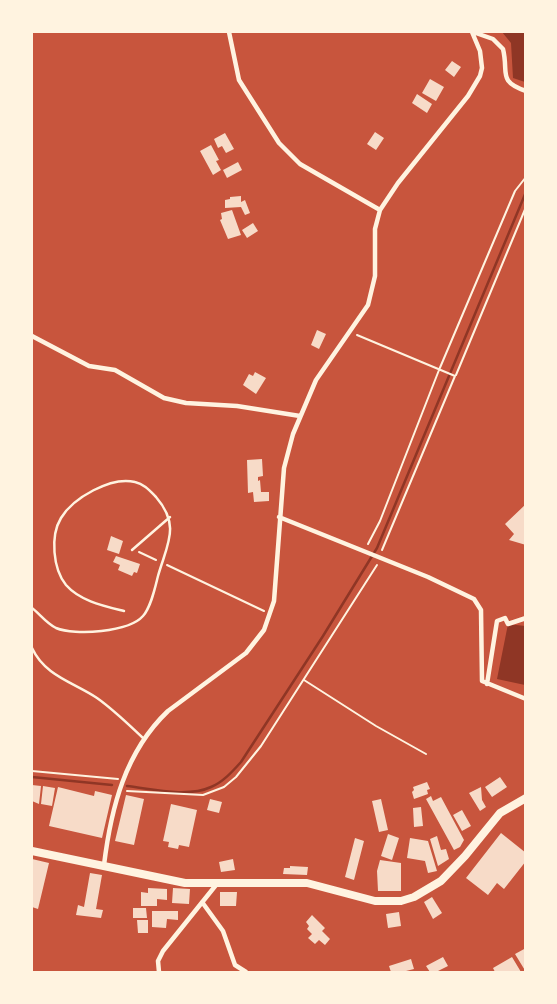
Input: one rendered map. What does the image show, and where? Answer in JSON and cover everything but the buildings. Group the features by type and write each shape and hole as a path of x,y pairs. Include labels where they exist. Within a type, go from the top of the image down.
{"highway":[{"path":"32,851 185,883 307,883 375,901 407,899 441,881 500,813 526,798"}],"street":[{"path":"229,32 239,80 279,143 300,164 380,210"},
{"path":"104,866 122,779 144,738 168,711 246,653 264,630 274,601 284,468 300,416 316,380 368,305 375,276 374,229 380,210 398,183 468,96 480,76 480,51 472,32"},
{"path":"472,32 493,39 503,50 505,79 508,84 526,91"},
{"path":"32,336 89,366 115,370 163,398 300,416"},
{"path":"279,517 466,594 481,610 481,681 526,699"},
{"path":"487,684 496,621 505,618 508,624 526,618"},
{"path":"159,972 158,961 163,951 217,883"},
{"path":"202,902 223,931 235,965 246,972"}],"lane":[{"path":"32,608 58,629 110,631 128,626 146,614 171,533 170,517 149,489 136,482 126,481 98,489 74,505 61,518 55,547 57,565 66,585 83,598 124,611"},
{"path":"132,550 170,517"},
{"path":"32,648 36,658 55,676 94,697 144,738"}],"path":[{"path":"366,552 515,191 526,177"},
{"path":"119,790 193,796 214,792 224,787 241,771 261,746 374,571 526,206"},
{"path":"349,332 454,376"},
{"path":"137,552 271,614"},
{"path":"302,679 426,754"},
{"path":"32,771 122,779"}],"shaded area":[{"path":"502,32 525,32 525,82 513,78 511,43"},
{"path":"508,624 525,626 525,685 497,679"}],"waterway":[{"path":"127,786 169,792 202,790 219,782 241,762 377,548 526,192"},
{"path":"32,777 112,785"}]}
